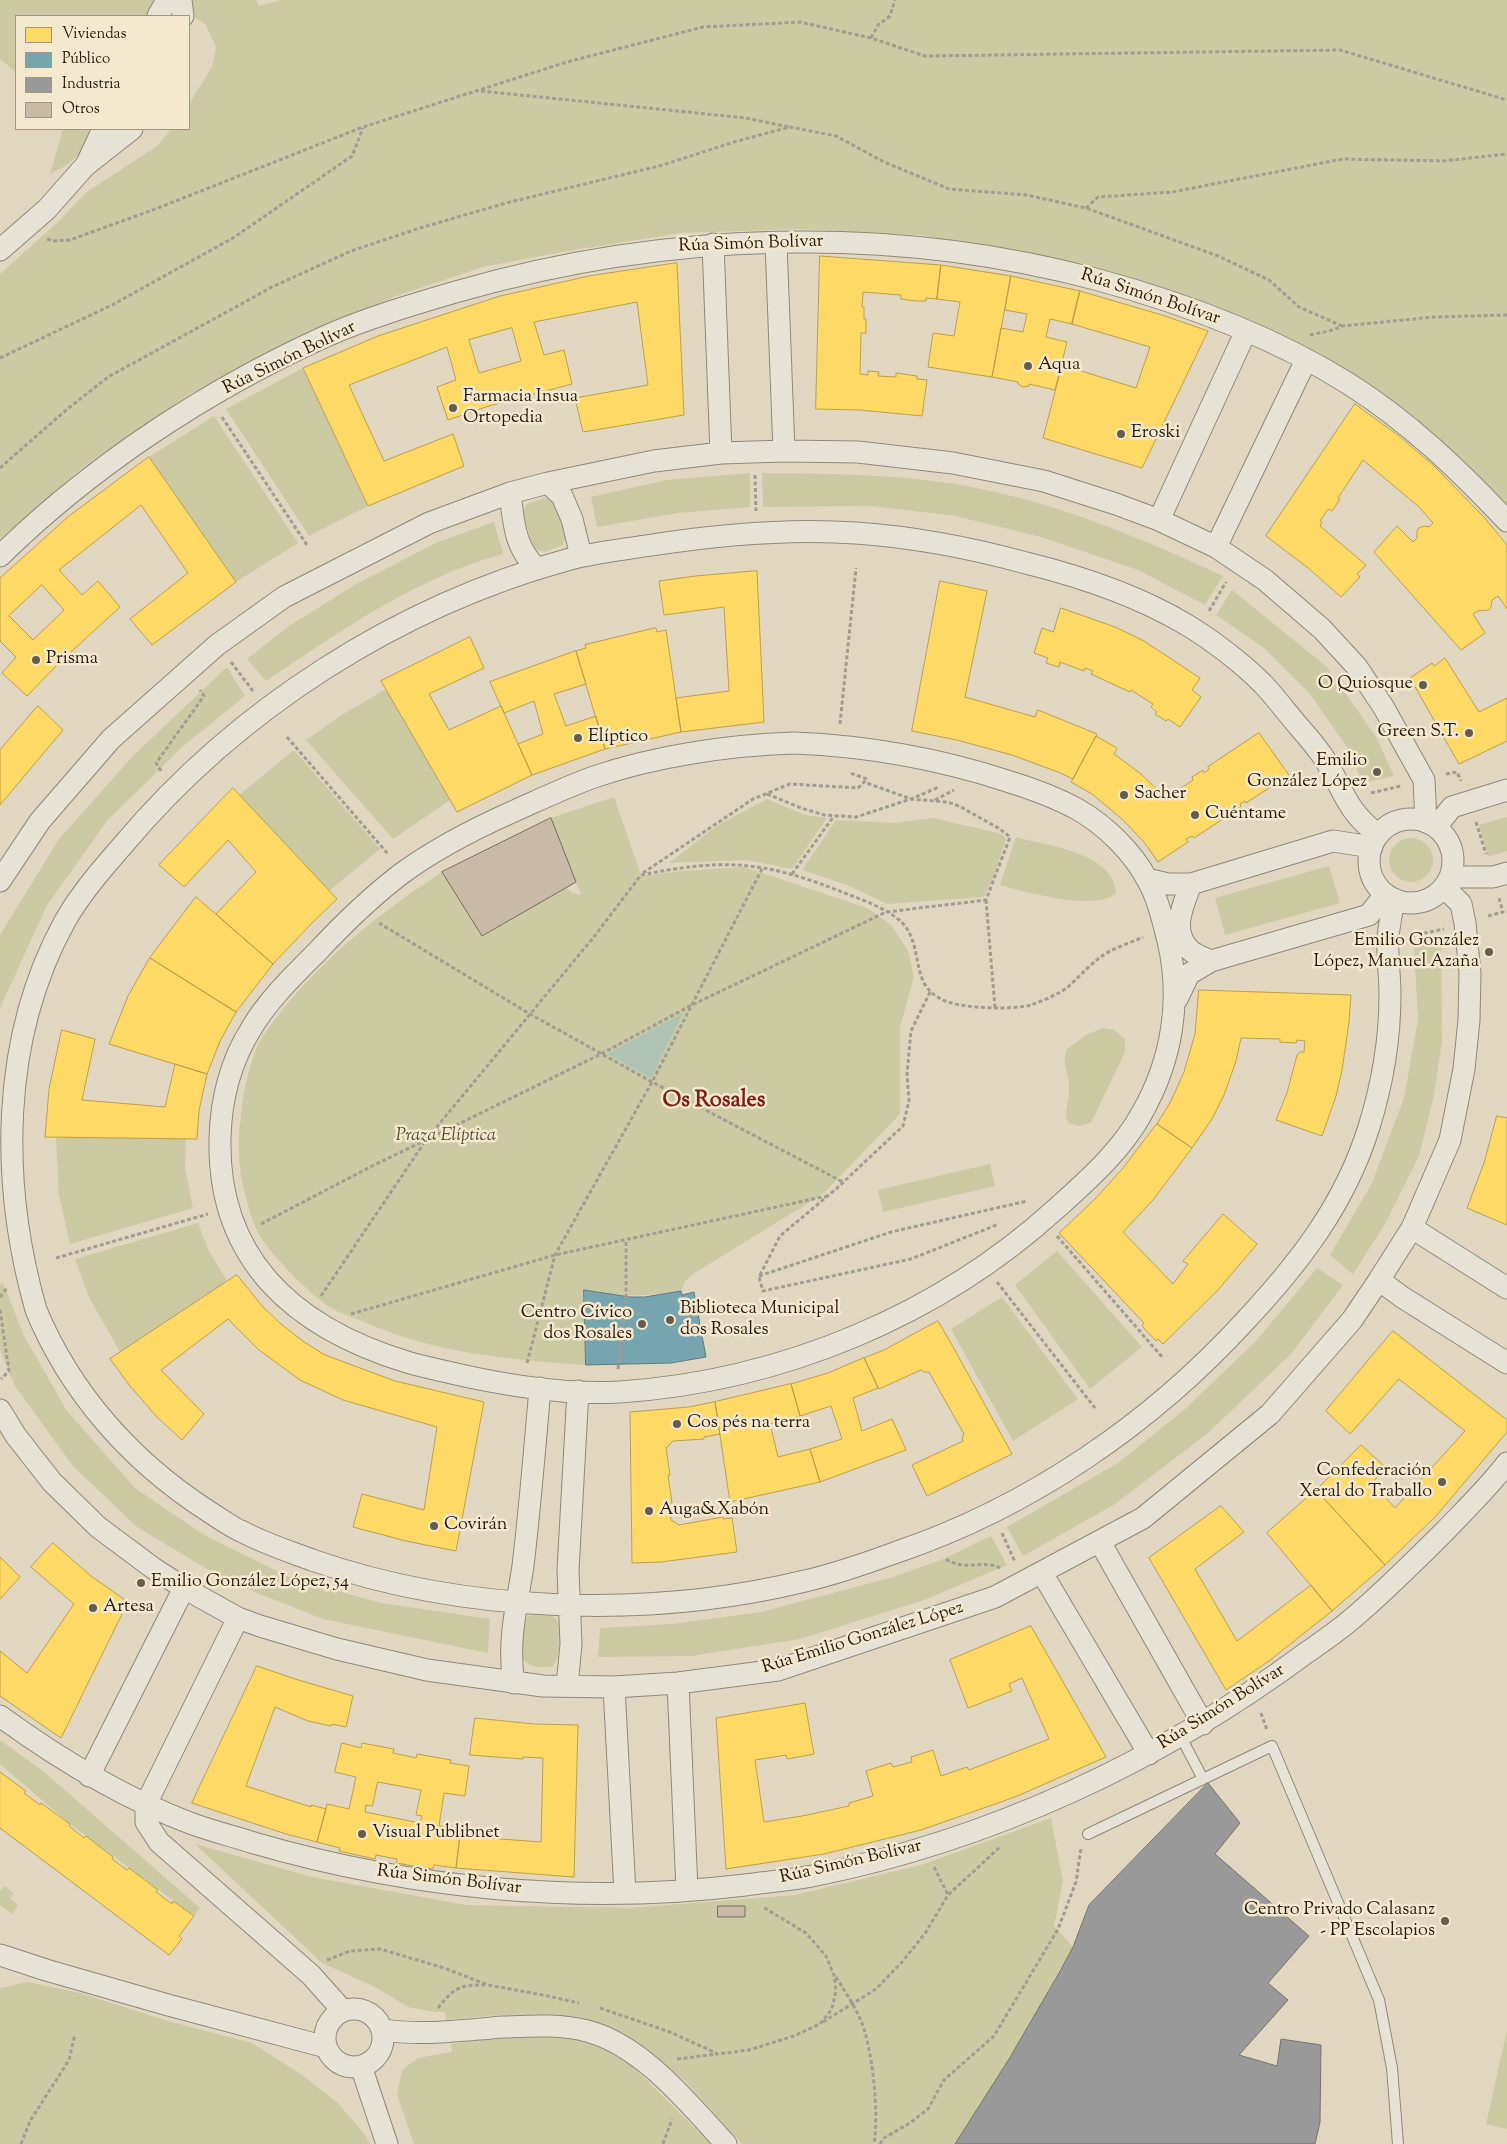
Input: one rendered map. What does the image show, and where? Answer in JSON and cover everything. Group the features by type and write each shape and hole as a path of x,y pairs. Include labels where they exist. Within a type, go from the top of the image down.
{"street":[{"path":"159,15 168,0"},
{"path":"181,0 183,15"},
{"path":"86,166 104,130"},
{"path":"0,250 29,225 86,166 131,130"},
{"name":"Rúa Simón Bolívar","path":"0,556 63,499 115,458 158,429 258,370 327,336 414,304 492,281 572,262 653,250 713,244 820,242 877,244 1010,258 1132,289 1194,308 1306,360 1348,384 1392,413 1457,469 1507,521"},
{"path":"776,243 784,451"},
{"path":"713,244 721,453"},
{"path":"1159,520 1246,331"},
{"path":"1216,547 1306,360"},
{"path":"0,881 40,821 111,739 217,645 284,598 329,573 429,523 510,493 548,483 654,461 721,453 784,451 858,452 953,463 1044,481 1159,520 1216,547 1266,580 1322,629 1357,668 1384,708 1424,780 1431,824"},
{"path":"548,483 562,496 572,519 581,556"},
{"path":"510,493 515,536 524,557 537,569"},
{"path":"1375,841 1355,817 1321,753 1260,682 1197,630 1140,599 1073,574 986,552 920,540 841,532 765,533 691,539 581,556 537,569 428,611 336,660 265,708 172,790 88,886 61,928 22,1016 10,1070 4,1124 5,1177 10,1222 31,1299 48,1339 77,1387 123,1443 173,1489 239,1531 292,1553 350,1573 428,1591 516,1602 569,1605 651,1604 712,1598 804,1582 924,1543 992,1511 1049,1481 1102,1447 1185,1381 1232,1336 1275,1289 1308,1248 1330,1215 1366,1138 1374,1110 1387,1042 1390,996 1388,940 1390,897"},
{"path":"794,743 837,745 905,754 970,769 1032,789 1079,810 1113,836 1136,862 1155,895 1174,966 1175,1002 1169,1048 1157,1082 1141,1116 1109,1158 1039,1224 986,1264 906,1312 825,1349 784,1362 696,1382 619,1392 578,1391 503,1384 409,1363 357,1344 314,1321 278,1292 255,1265 226,1208 220,1167 220,1127 232,1065 252,1026 283,986 330,938 403,872 475,829 597,776 683,754 767,744 794,743"},
{"path":"1431,824 1452,807 1507,790"},
{"path":"1415,819 1431,824 1450,844 1453,856 1447,882 1436,895 1416,903 1390,897 1378,887 1372,874 1369,861 1375,841 1388,826 1401,820 1415,819"},
{"path":"1147,879 1168,884 1191,884 1333,841 1375,841"},
{"path":"1447,882 1493,877 1507,873"},
{"name":"Rúa Emilio González López","path":"0,1410 16,1436 52,1482 98,1528 184,1588 238,1618 346,1651 427,1670 514,1683 567,1686 614,1687 678,1684 778,1670 995,1597 1143,1518 1270,1414 1352,1320 1412,1228 1450,1140 1464,1069 1469,1020 1470,973 1463,910 1447,882"},
{"path":"1191,884 1178,919 1181,935 1190,950 1211,961"},
{"path":"1175,1002 1189,974 1211,961 1369,915 1390,897"},
{"path":"1412,1228 1507,1288"},
{"path":"1379,1280 1402,1297 1507,1363"},
{"path":"514,1683 511,1667 516,1602 522,1567 540,1388"},
{"path":"567,1686 571,1644 568,1570 578,1391"},
{"name":"Rúa Simón Bolívar","path":"0,1716 89,1776 192,1824 308,1858 415,1880 508,1890 625,1893 732,1886 809,1876 871,1862 923,1847 1042,1806 1149,1754 1203,1724 1353,1618 1423,1553 1493,1482 1507,1463"},
{"path":"1100,1542 1203,1724"},
{"path":"1042,1573 1149,1754"},
{"path":"89,1776 184,1588"},
{"path":"238,1618 146,1804 146,1822 159,1842 311,1975 342,2011"},
{"path":"678,1684 687,1890"},
{"path":"614,1687 625,1893"},
{"path":"0,1955 168,2005 326,2047"},
{"path":"357,2008 370,2013 376,2018 382,2030 384,2040 377,2057 361,2066 344,2065 330,2055 326,2047 326,2030 329,2022 342,2011 357,2008"},
{"path":"382,2030 402,2033 436,2033 545,2026 586,2031 616,2042 657,2074 687,2102 726,2144"},
{"path":"361,2066 387,2144"}],"lane":[{"path":"1181,1737 1203,1779"},
{"path":"1088,1834 1272,1746 1379,2000 1392,2068 1398,2144"}],"path":[{"path":"871,38 878,25 890,16 895,0"},
{"path":"29,225 40,236 54,241 70,240 158,208 364,127 567,62 703,27 800,22 871,38 925,56 1340,50 1507,100"},
{"path":"478,90 737,117 790,127"},
{"path":"0,358 112,305 233,238 352,156 364,127"},
{"path":"1086,208 1098,197 1172,192 1343,159 1443,161 1507,154"},
{"path":"1309,336 1342,326 1407,319 1507,316"},
{"path":"218,410 307,545"},
{"path":"755,469 756,514"},
{"path":"839,729 856,568"},
{"path":"1206,616 1231,575"},
{"path":"229,660 255,694"},
{"path":"163,774 156,763 204,696 197,686"},
{"path":"287,737 393,860"},
{"path":"319,1299 426,1140 593,938 640,875 738,809 790,784 858,788 867,779 848,772"},
{"path":"1443,775 1457,772 1464,787"},
{"path":"864,782 911,799 946,802 959,806 1000,829 1010,837 986,900 995,1008"},
{"path":"767,794 801,808 834,816 856,817 911,799 945,784"},
{"path":"1365,795 1408,784"},
{"path":"934,801 961,787"},
{"path":"792,874 834,816"},
{"path":"1475,819 1488,860"},
{"path":"640,875 684,866 743,864 792,874 869,902 907,928 913,940 923,981 930,992 942,1000 964,1005 995,1008 1030,1005 1066,989 1105,954 1150,934"},
{"path":"525,1371 555,1255 652,1082 763,867"},
{"path":"1480,919 1504,912 1498,896"},
{"path":"257,1226 372,1166 602,1054 690,1006 886,912 986,900"},
{"path":"370,918 530,1014 652,1082 843,1182"},
{"path":"1405,938 1449,927"},
{"path":"930,992 911,1031 906,1074 909,1101 902,1126 828,1196 780,1236 759,1277 763,1291 911,1258 1000,1224"},
{"path":"347,1315 555,1255 828,1196"},
{"path":"759,1277 891,1232 1029,1201"},
{"path":"56,1258 208,1213"},
{"path":"1054,1233 1163,1358"},
{"path":"618,1358 626,1299 626,1240"},
{"path":"997,1282 1095,1408"},
{"path":"0,1297 9,1286"},
{"path":"0,1310 9,1372 1,1379"},
{"path":"1000,1528 1018,1569"},
{"path":"940,1554 955,1565 994,1565 1002,1569"},
{"path":"1252,1691 1272,1746"},
{"path":"880,2144 884,2138 910,2123 928,2109 944,2080 994,2036 1058,1929 1076,1882 1083,1840 1088,1834"},
{"path":"657,2074 664,2065 678,2058 749,2050 794,2036 820,2024 876,1989 903,1961 926,1932 948,1895 1006,1842"},
{"path":"923,1847 948,1895"},
{"path":"732,1886 806,1933 826,1956 834,1975 862,2022 869,2049 877,2128 874,2144"},
{"path":"322,1962 350,1951 380,1950 444,1968 488,1985"},
{"path":"820,2024 832,2009 836,1990 834,1975"},
{"path":"434,2012 450,1993 467,1984 488,1985 580,2004"},
{"path":"599,2008 670,2032 718,2054"},
{"path":"21,2144 30,2121 68,2060 75,2034"}],"green space":[{"path":"0,0 161,0 153,15 15,15 15,71 0,59"},
{"path":"189,0 256,0 259,6 281,0 1507,0 1507,506 1439,439 1398,406 1319,353 1192,298 1059,259 920,235 798,229 681,233 568,251 483,267 399,295 298,337 188,395 80,469 0,539 0,274 58,222 87,192 157,146 170,130 190,130 190,102 212,67 216,47 206,25 194,17 188,5"},
{"path":"63,130 93,130 76,156 66,165 50,174"},
{"path":"303,368 368,506 309,536 226,409"},
{"path":"214,416 298,543 236,582 149,457"},
{"path":"750,473 750,507 678,513 597,527 591,497 666,480"},
{"path":"762,473 845,475 927,480 1013,496 1105,525 1223,576 1205,605 1138,570 1041,537 955,516 872,506 763,507"},
{"path":"545,498 554,502 567,534 563,545 545,552 534,549 522,513 526,504"},
{"path":"494,522 503,554 471,564 409,592 322,643 266,681 247,659 289,626 358,583 438,542"},
{"path":"1232,590 1327,667 1376,737 1394,776 1363,783 1347,747 1310,694 1264,648 1216,615"},
{"path":"227,667 245,696 182,747 107,821 47,905 0,1008 0,935 59,839 133,756"},
{"path":"386,689 450,800 393,839 306,740 342,715"},
{"path":"294,750 380,849 329,891 239,795"},
{"name":"Praza Elíptica","path":"614,797 641,875 634,877 681,871 744,867 867,908 891,925 908,951 914,977 900,1027 900,1114 823,1194 693,1274 685,1281 681,1291 632,1295 584,1290 586,1365 528,1361 444,1348 389,1332 335,1310 304,1286 267,1246 254,1224 243,1187 239,1157 242,1108 252,1060 261,1040 284,1008 338,951 398,902 442,872 482,936 566,887 572,893 581,895 551,818"},
{"path":"767,799 805,815 827,818 792,869 747,860 669,863 718,825"},
{"path":"1507,817 1507,851 1488,857 1479,825"},
{"path":"933,818 1002,834 1006,839 994,876 984,897 887,904 847,885 802,870 836,820 895,823"},
{"path":"1016,837 1061,848 1092,860 1104,868 1112,879 1116,893 1107,898 1094,901 1078,901 1043,896 1000,885"},
{"path":"1407,838 1415,838 1427,844 1433,860 1427,876 1415,882 1407,882 1395,876 1389,864 1389,856 1395,844"},
{"path":"1329,866 1340,903 1225,935 1215,898"},
{"path":"1441,942 1442,1041 1434,1095 1419,1156 1385,1224 1353,1274 1330,1255 1372,1183 1404,1098 1418,1020 1414,946"},
{"path":"1103,1028 1114,1030 1125,1039 1125,1052 1091,1123 1079,1126 1068,1123 1069,1086 1065,1061 1066,1050 1086,1035"},
{"path":"56,1137 186,1139 185,1168 193,1208 70,1244 59,1195"},
{"path":"990,1164 995,1186 883,1212 878,1190"},
{"path":"198,1223 209,1251 227,1281 120,1352 90,1299 75,1259"},
{"path":"1057,1251 1142,1347 1090,1389 1015,1285"},
{"path":"1317,1268 1343,1285 1291,1354 1208,1433 1115,1504 1023,1556 1007,1527 1118,1463 1184,1410 1256,1341"},
{"path":"3,1283 24,1336 67,1411 135,1488 204,1535 289,1577 381,1603 490,1619 488,1653 323,1619 227,1581 137,1527 73,1466 15,1386 0,1350 0,1284"},
{"path":"1002,1297 1078,1399 1013,1441 951,1329"},
{"path":"991,1536 1007,1565 924,1600 800,1639 691,1656 598,1657 600,1628 673,1624 761,1612 890,1578 941,1560"},
{"path":"534,1613 547,1614 558,1622 560,1632 558,1656 553,1666 537,1667 523,1660 522,1648 525,1619"},
{"path":"0,1740 43,1771 200,1908 194,1916 70,1824 0,1764"},
{"path":"1051,1818 1063,1881 1054,1926 1073,1947 1009,2059 955,2144 742,2144 685,2081 629,2037 581,2017 498,2015 446,2020 445,2012 408,2007 377,1988 322,1963 195,1844 312,1877 466,1905 629,1908 795,1895 921,1865"},
{"path":"5,1886 14,1893 10,1898 18,1905 12,1914 0,1905 0,1891"},
{"path":"28,1982 80,1993 168,2021 252,2043 302,2075 338,2103 365,2135 370,2144 0,2144 0,1988"},
{"path":"1507,2030 1507,2129 1486,2124"},
{"path":"561,2036 599,2046 632,2066 711,2144 414,2144 397,2095 402,2070 418,2058 452,2052 451,2044 493,2039"}],"shaded area":[{"path":"683,1013 651,1078 607,1054"}],"building: Viviendas":[{"path":"820,256 941,265 937,299 926,298 926,301 916,301 901,299 901,295 863,292 862,307 864,307 864,319 866,319 866,333 861,333 860,374 868,375 868,371 879,372 878,376 896,377 896,373 917,376 917,379 927,380 922,416 860,410 816,409"},
{"path":"677,263 684,415 583,432 575,398 648,385 637,302 534,322 544,355 564,350 572,384 492,405 448,420 437,387 456,380 447,347 349,385 384,461 453,434 464,466 368,506 303,368 378,336 500,296 589,276","holes":["512,328 521,361 479,373 469,340"]},
{"path":"941,265 1011,276 992,377 928,367 933,333 954,336 960,302 937,299"},
{"path":"1011,276 1080,291 1072,324 1050,319 1046,337 1067,342 1055,390 1029,384 1029,386 1023,387 1018,382 992,377 1001,328 1023,332 1027,314 1005,310"},
{"path":"1080,291 1162,315 1208,331 1142,468 1043,438 1062,365 1136,388 1150,347 1072,324"},
{"path":"1355,404 1399,436 1434,466 1483,516 1507,545 1507,609 1498,596 1492,600 1489,610 1478,611 1473,614 1485,633 1461,650 1374,552 1397,526 1413,542 1417,538 1419,528 1429,527 1433,523 1419,507 1363,460 1338,498 1340,499 1332,511 1328,509 1320,521 1322,522 1320,526 1366,565 1357,574 1360,577 1341,597 1307,567 1266,536"},
{"path":"149,457 236,582 152,645 130,619 188,573 141,505 59,570 82,595 98,581 120,607 59,663 27,696 2,673 16,657 0,641 0,578 69,516","holes":["42,585 64,610 33,640 9,616"]},
{"path":"757,571 764,722 681,732 676,698 729,691 724,607 664,615 659,581"},
{"path":"940,581 987,591 965,697 1035,717 1038,710 1097,734 1073,779 1012,755 957,740 912,731"},
{"path":"1061,608 1115,627 1144,641 1200,678 1192,690 1201,697 1180,727 1168,719 1166,721 1155,714 1157,712 1151,707 1153,704 1131,690 1130,692 1091,674 1093,671 1085,668 1084,671 1060,662 1059,667 1046,663 1048,658 1034,653 1042,628 1053,632"},
{"path":"656,628 657,632 666,630 681,732 605,749 576,651 586,648 585,645"},
{"path":"470,637 484,668 429,694 449,730 501,706 532,775 457,812 381,681"},
{"path":"576,651 586,684 554,694 566,726 596,716 605,749 532,775 518,744 543,734 534,701 504,713 490,682"},
{"path":"1445,658 1479,712 1507,698 1507,741 1459,764 1410,678 1432,663 1434,666"},
{"path":"38,706 63,730 0,805 0,750"},
{"path":"1259,733 1289,775 1246,803 1245,801 1240,804 1241,807 1194,838 1192,836 1186,839 1188,842 1158,862 1144,842 1122,819 1092,794 1071,782 1096,736 1117,748 1114,754 1141,774 1166,798 1193,780 1192,777 1203,770 1204,773 1209,769 1208,767"},
{"path":"233,788 337,899 273,964 216,914 256,872 228,840 184,887 159,865"},
{"path":"196,897 273,964 236,1012 150,958"},
{"path":"150,958 236,1012 220,1041 207,1074 109,1044 128,996"},
{"path":"1199,990 1351,995 1342,1070 1336,1096 1322,1136 1276,1120 1287,1093 1297,1055 1300,1052 1304,1052 1305,1041 1297,1040 1296,1043 1280,1042 1280,1039 1241,1038 1236,1061 1224,1095 1212,1119 1192,1148 1157,1124 1171,1101 1184,1072 1195,1034"},
{"path":"62,1030 95,1039 82,1100 165,1107 175,1064 207,1074 199,1111 197,1139 45,1137 49,1089"},
{"path":"1497,1116 1507,1118 1507,1225 1467,1208 1484,1163"},
{"path":"1157,1124 1192,1148 1153,1200 1123,1232 1173,1284 1188,1264 1183,1261 1223,1214 1257,1244 1218,1290 1163,1344 1158,1339 1156,1341 1142,1326 1144,1323 1059,1233 1094,1200 1123,1168"},
{"path":"237,1275 263,1307 281,1324 325,1355 395,1381 484,1402 456,1551 406,1541 353,1527 362,1494 424,1510 437,1427 343,1400 300,1380 259,1350 228,1319 161,1370 204,1414 182,1440 157,1417 130,1386 110,1359"},
{"path":"938,1321 1012,1454 927,1496 912,1465 963,1441 964,1434 929,1372 921,1370 879,1389 864,1358 884,1350"},
{"path":"1393,1331 1507,1420 1507,1432 1436,1516 1385,1565 1316,1490 1361,1445 1386,1468 1372,1483 1395,1508 1465,1431 1399,1379 1350,1434 1326,1411"},
{"path":"864,1358 878,1388 853,1398 862,1431 892,1419 906,1450 820,1482 810,1449 842,1439 831,1406 800,1416 791,1384 828,1373"},
{"path":"791,1384 800,1416 770,1424 778,1457 810,1449 820,1482 730,1502 715,1402"},
{"path":"715,1402 720,1434 704,1437 704,1439 673,1441 666,1448 672,1503 670,1503 671,1520 679,1525 723,1517 723,1519 732,1518 737,1552 661,1562 632,1563 630,1412 689,1407"},
{"path":"1316,1490 1385,1565 1332,1611 1267,1533"},
{"path":"1221,1506 1244,1532 1195,1569 1237,1641 1311,1585 1332,1611 1269,1661 1226,1690 1149,1558"},
{"path":"53,1543 91,1576 128,1602 61,1738 0,1696 0,1651 27,1673 74,1604 31,1567"},
{"path":"0,1557 20,1577 0,1599"},
{"path":"1031,1626 1106,1757 1015,1797 921,1830 824,1854 726,1869 716,1718 805,1703 814,1754 787,1759 786,1755 755,1760 764,1822 849,1806 849,1803 873,1796 866,1771 891,1763 893,1767 912,1762 911,1757 933,1750 941,1776 967,1767 969,1770 1049,1739 1022,1678 1009,1684 1012,1691 968,1708 950,1660"},
{"path":"257,1666 353,1696 346,1727 308,1721 275,1707 246,1786 311,1807 311,1805 326,1809 317,1842 286,1834 192,1803"},
{"path":"475,1718 534,1724 578,1725 574,1877 456,1868 460,1834 474,1835 474,1837 541,1842 543,1758 523,1757 523,1759 470,1755"},
{"path":"342,1743 361,1748 362,1743 394,1749 393,1753 416,1758 417,1754 451,1760 450,1763 469,1766 465,1796 444,1793 439,1826 461,1828 456,1868 434,1865 433,1869 396,1863 397,1859 376,1855 375,1859 339,1851 340,1848 317,1842 327,1804 349,1809 356,1777 335,1772","holes":["378,1782 421,1790 416,1815 422,1816 420,1823 365,1812 366,1805 372,1806"]},
{"path":"0,1772 26,1791 24,1793 40,1805 41,1803 70,1824 69,1826 84,1838 86,1836 113,1857 112,1859 127,1870 129,1868 158,1890 156,1892 172,1904 173,1901 194,1916 179,1936 182,1939 169,1955 0,1828"}],"building: Público":[{"name":"Centro Cívico dos Rosales","path":"584,1290 630,1297 645,1297 681,1291 682,1295 694,1292 706,1357 671,1363 586,1365"}],"building: Industria":[{"path":"1208,1783 1240,1823 1215,1854 1309,1936 1268,1983 1288,2000 1239,2055 1277,2066 1281,2039 1321,2045 1320,2122 1315,2144 955,2144 1009,2059 1059,1973 1073,1947 1089,1905"}],"building: Otros":[{"path":"551,818 576,882 482,936 442,872"},
{"path":"718,1906 745,1906 745,1917 718,1917"}],"place":[{"name":"Aqua","path":"1028,366"},
{"name":"Farmacia Insua Ortopedia","path":"453,408"},
{"name":"Eroski","path":"1121,434"},
{"name":"Prisma","path":"36,660"},
{"name":"O Quiosque","path":"1423,685"},
{"name":"Green S.T.","path":"1469,733"},
{"name":"Elíptico","path":"578,738"},
{"name":"Emilio González López","path":"1377,772"},
{"name":"Sacher","path":"1124,795"},
{"name":"Cuéntame","path":"1195,815"},
{"name":"Emilio González López, Manuel Azaña","path":"1489,952"},
{"name":"Biblioteca Municipal dos Rosales","path":"670,1320"},
{"name":"Centro Cívico dos Rosales","path":"642,1324"},
{"name":"Cos pés na terra","path":"677,1424"},
{"name":"Confederación Xeral do Traballo","path":"1442,1482"},
{"name":"Auga&Xabón","path":"649,1511"},
{"name":"Covirán","path":"434,1526"},
{"name":"Emilio González López, 54","path":"141,1583"},
{"name":"Artesa","path":"93,1608"},
{"name":"Visual Publibnet","path":"362,1834"},
{"name":"Centro Privado Calasanz - PP Escolapios","path":"1445,1921"}],"district":[{"name":"Os Rosales","path":"714,1102"}]}
